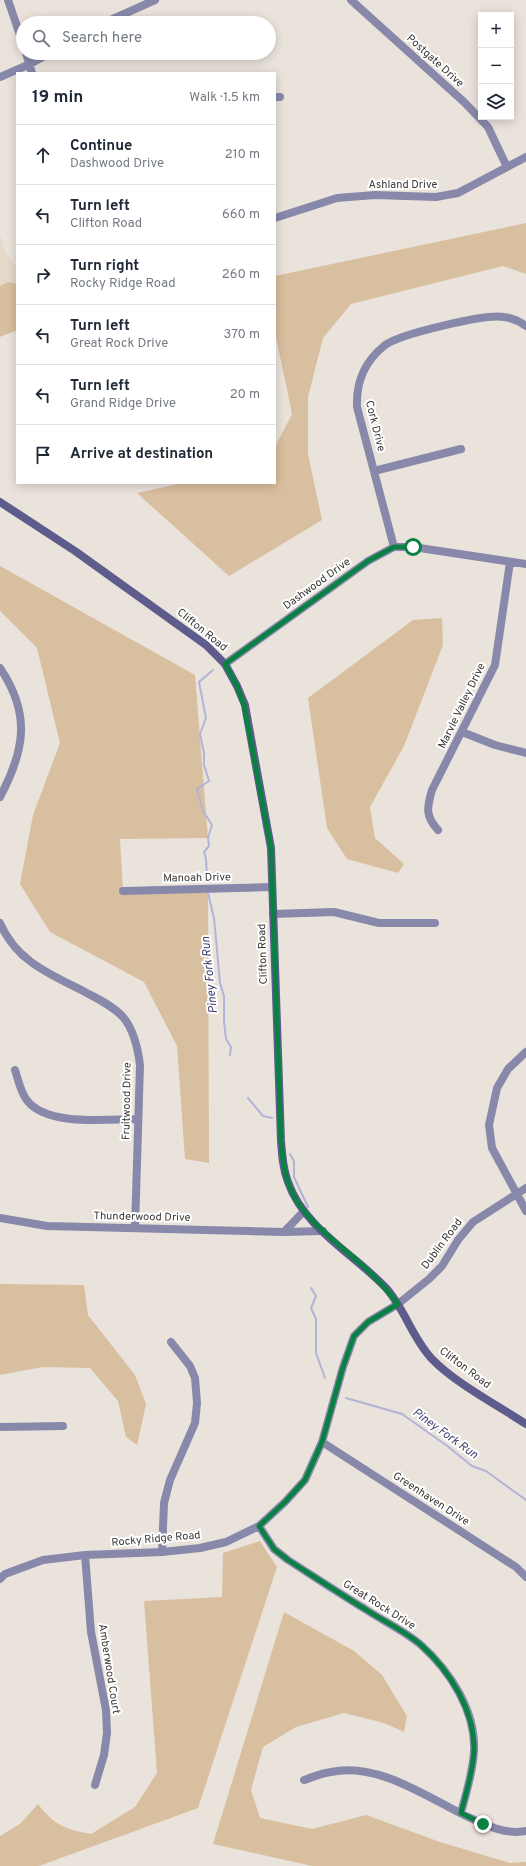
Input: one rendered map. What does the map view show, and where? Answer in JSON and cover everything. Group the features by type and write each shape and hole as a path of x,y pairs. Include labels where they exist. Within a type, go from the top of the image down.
{"main road":[{"name":"Clifton Road","path":"0,502 45,530 206,645 225,664 237,686 244,705 269,835 282,1153 288,1182 294,1196 304,1211 323,1231 378,1280 398,1304 415,1336 432,1359 457,1379 526,1424"}],"street":[{"path":"8,0 16,23"},
{"path":"120,16 155,0"},
{"name":"Postgate Drive","path":"351,0 464,102 488,127 507,167"},
{"path":"29,60 32,72"},
{"path":"0,77 37,60"},
{"name":"Ashland Drive","path":"276,218 337,198 375,195 436,197 458,193 526,157"},
{"name":"Cork Drive","path":"394,547 357,407 356,390 363,371 372,357 385,345 400,338 487,316 511,318 518,320 526,326"},
{"path":"374,471 461,449"},
{"name":"Dashwood Drive","path":"225,664 368,561 394,547 413,547 526,564"},
{"name":"Marvle Valley Drive","path":"438,830 430,821 428,806 432,790 495,665 510,562"},
{"path":"0,668 15,696 22,740 18,759 0,797"},
{"path":"462,732 495,745 526,753"},
{"name":"Manoah Drive","path":"123,890 272,887"},
{"path":"273,914 334,912 379,923 435,923"},
{"name":"Fruitwood Drive","path":"0,923 10,942 39,969 96,998 124,1018 133,1034 138,1049 140,1065 135,1228"},
{"path":"526,1052 508,1069 497,1088 489,1125 492,1148 526,1211"},
{"path":"15,1070 26,1099 34,1107 47,1115 61,1118 138,1119"},
{"name":"Dublin Road","path":"398,1304 438,1270 458,1240 473,1222 515,1193 526,1188"},
{"path":"284,1232 304,1211"},
{"name":"Thunderwood Drive","path":"0,1218 47,1226 284,1232 323,1231"},
{"name":"Rocky Ridge Road","path":"2,1573 43,1560 85,1555 186,1550 226,1542 259,1526 285,1502 305,1480 322,1442 343,1367 354,1336 368,1322 398,1304"},
{"path":"162,1552 164,1503 170,1480 195,1423 197,1403 195,1378 190,1366 171,1342"},
{"path":"0,1427 63,1426"},
{"name":"Greenhaven Drive","path":"322,1442 516,1567 526,1577"},
{"name":"Great Rock Drive","path":"259,1526 274,1549 288,1560 420,1644 440,1663 454,1683 464,1704 471,1728 474,1750 471,1777 461,1813"},
{"name":"Amberwood Court","path":"85,1555 91,1632 106,1710 107,1733 104,1755 95,1785"},
{"path":"304,1780 331,1772 354,1770 376,1773 483,1824 503,1830 526,1831"}],"shaded area":[{"path":"526,223 526,274 503,266 351,304 323,338 308,397 308,454 322,520 229,576 137,493 178,484 276,484 276,445 292,414 276,337 276,276"},
{"path":"0,234 5,252 16,267 16,331 0,336"},
{"path":"8,282 16,284 16,330 0,337 0,286"},
{"path":"0,566 195,675 208,838 120,839 123,890 208,893 209,1163 185,1159 177,1046 144,982 50,932 20,884 33,815 60,743 37,648 0,611"},
{"path":"442,618 443,645 404,746 370,807 375,838 404,864 398,873 347,859 327,828 308,698 413,620"},
{"path":"0,1284 84,1285 88,1315 135,1375 146,1404 137,1445 126,1437 118,1401 90,1368 43,1367 0,1375"},
{"path":"260,1541 277,1567 198,1808 39,1866 0,1866 0,1836 20,1824 38,1804 55,1822 67,1828 91,1834 135,1807 157,1773 144,1601 222,1597 223,1553"},
{"path":"284,1612 354,1651 382,1675 407,1716 404,1732 384,1723 344,1713 296,1727 263,1747 251,1790 260,1818 312,1829 366,1815 440,1842 510,1863 526,1862 526,1866 312,1866 213,1844"}],"waterway":[{"path":"208,881 204,852 209,846 208,838 212,825 203,811 197,789 209,781 204,765 204,753 200,734 206,718 199,682 213,670"},
{"name":"Piney Fork Run","path":"208,893 214,918 220,983 224,996 226,1039 231,1047 230,1055"},
{"name":"Piney Fork Run","path":"248,1098 263,1116 272,1118"},
{"name":"Piney Fork Run","path":"290,1154 294,1161 294,1177 308,1207"},
{"name":"Piney Fork Run","path":"311,1288 316,1296 311,1308 316,1319 316,1353 325,1378"},
{"name":"Piney Fork Run","path":"346,1398 402,1414 446,1445 472,1466 486,1471 526,1500"}],"route":[{"path":"413,547 394,547 368,561 225,664 237,686 244,705 271,848 281,1141 285,1173 294,1196 304,1211 323,1231 367,1269 389,1292 398,1304 368,1322 354,1336 343,1367 322,1442 305,1480 285,1502 259,1526 274,1549 288,1560 420,1644 440,1663 454,1683 464,1704 471,1728 474,1750 471,1777 461,1813 483,1824"}]}
